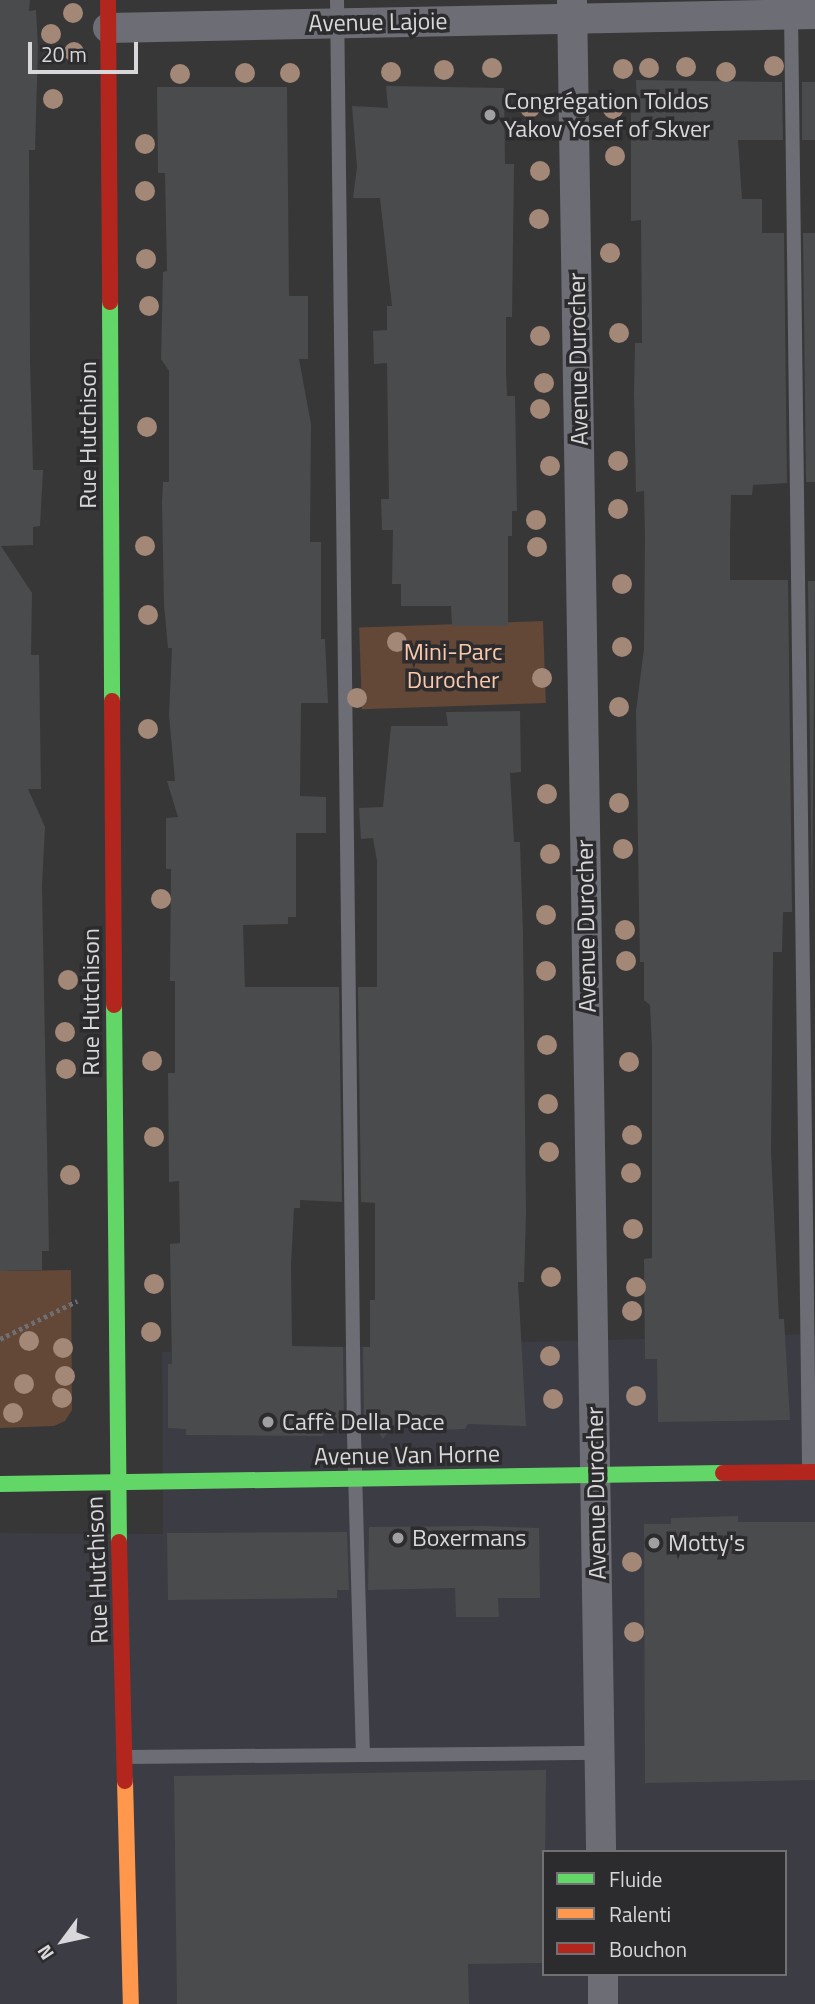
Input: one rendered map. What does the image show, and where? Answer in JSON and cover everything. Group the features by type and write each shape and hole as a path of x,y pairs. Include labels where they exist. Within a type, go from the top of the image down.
{"street":[{"name":"Avenue Lajoie","path":"108,14 572,9 799,10"},
{"name":"Avenue Durocher","path":"572,9 601,1850"},
{"name":"Rue Hutchison","path":"108,14 117,1480 131,2004"},
{"name":"Avenue Van Horne","path":"0,1484 117,1480 812,1472"},
{"path":"603,1976 603,2004"}],"lane":[{"path":"799,10 812,1472"},
{"path":"338,12 355,1479 363,1755"},
{"path":"125,1757 600,1753"}],"path":[{"path":"0,1339 78,1300"}],"shaded area":[{"path":"815,1334 815,2004 0,2004 0,1533 163,1534 162,1352"}],"green space":[{"name":"Mini-Parc Durocher","path":"543,621 546,703 362,709 359,627"},
{"path":"71,1270 72,1410 65,1421 54,1426 0,1428 0,1271"}],"building":[{"path":"0,0 30,0 29,11 36,10 38,47 35,150 29,150 33,470 43,470 40,526 33,527 33,545 1,546 32,593 31,655 39,655 41,789 28,789 45,827 42,886 49,1251 42,1251 42,1270 0,1271"},
{"path":"636,80 782,82 783,140 738,140 742,199 762,199 762,233 784,233 787,483 753,485 752,495 731,495 730,580 788,580 792,912 783,912 782,952 773,952 771,1151 779,1319 784,1319 790,1420 658,1422 657,1359 645,1359 644,1259 652,1258 652,1047 650,1005 644,1000 644,962 640,962 639,909 636,711 644,649 645,537 644,491 636,492 634,393 635,343 642,343 641,220 631,221 631,105 637,105"},
{"path":"802,82 815,82 815,140 802,140"},
{"path":"386,86 504,88 505,164 514,164 512,317 506,317 506,371 507,396 515,396 517,511 512,511 512,536 508,536 508,626 452,626 451,606 401,606 401,584 392,584 393,530 382,530 381,499 389,499 387,363 374,364 373,331 387,330 387,306 392,306 380,198 353,198 357,167 352,106 388,108"},
{"path":"157,87 287,87 289,296 308,296 308,359 299,359 311,424 310,542 321,542 321,639 325,639 328,703 301,703 300,796 326,797 326,833 296,833 296,917 288,917 288,924 243,925 245,987 339,987 342,1202 300,1200 300,1208 294,1208 291,1264 292,1346 343,1347 344,1428 323,1429 323,1436 186,1435 186,1429 168,1428 168,1364 172,1364 170,1244 180,1243 179,1181 169,1182 168,1073 175,1073 175,981 170,981 171,869 166,869 166,818 178,817 167,781 175,781 169,715 172,648 168,648 164,605 162,502 163,482 169,482 169,371 161,359 163,272 167,271 165,173 158,173"},
{"path":"803,233 815,233 815,482 806,482"},
{"path":"808,581 815,581 812,911"},
{"path":"520,711 521,772 510,773 514,842 520,842 523,933 526,1214 524,1282 518,1282 526,1426 468,1424 465,1429 435,1430 432,1426 391,1427 383,1439 375,1427 364,1428 363,1347 370,1347 370,1300 375,1300 375,1203 361,1202 358,987 377,987 377,861 373,838 361,839 359,808 383,807 391,726 448,726 446,712"},
{"path":"738,1516 738,1522 815,1522 815,1780 645,1783 644,1524 671,1524 671,1518"},
{"path":"369,1527 539,1528 540,1598 498,1598 499,1617 456,1617 455,1588 368,1590"},
{"path":"347,1532 349,1590 337,1590 337,1598 168,1600 167,1533"},
{"path":"546,1770 545,1850 542,1850 542,1963 468,1964 469,2004 177,2004 174,1776"}],"traffic: fast":[{"path":"110,302 112,701"},
{"path":"114,1005 119,1542"},
{"path":"0,1484 723,1473"}],"traffic: slow":[{"path":"125,1781 131,2004"}],"traffic: jam":[{"path":"108,0 110,302"},
{"path":"112,701 114,1005"},
{"path":"723,1473 815,1472"},
{"path":"119,1542 125,1781"}],"place":[{"name":"Congrégation Toldos Yakov Yosef of Skver","path":"490,115"},
{"name":"Caffè Della Pace","path":"268,1422"},
{"name":"Boxermans","path":"398,1538"},
{"name":"Motty's","path":"654,1543"}]}
